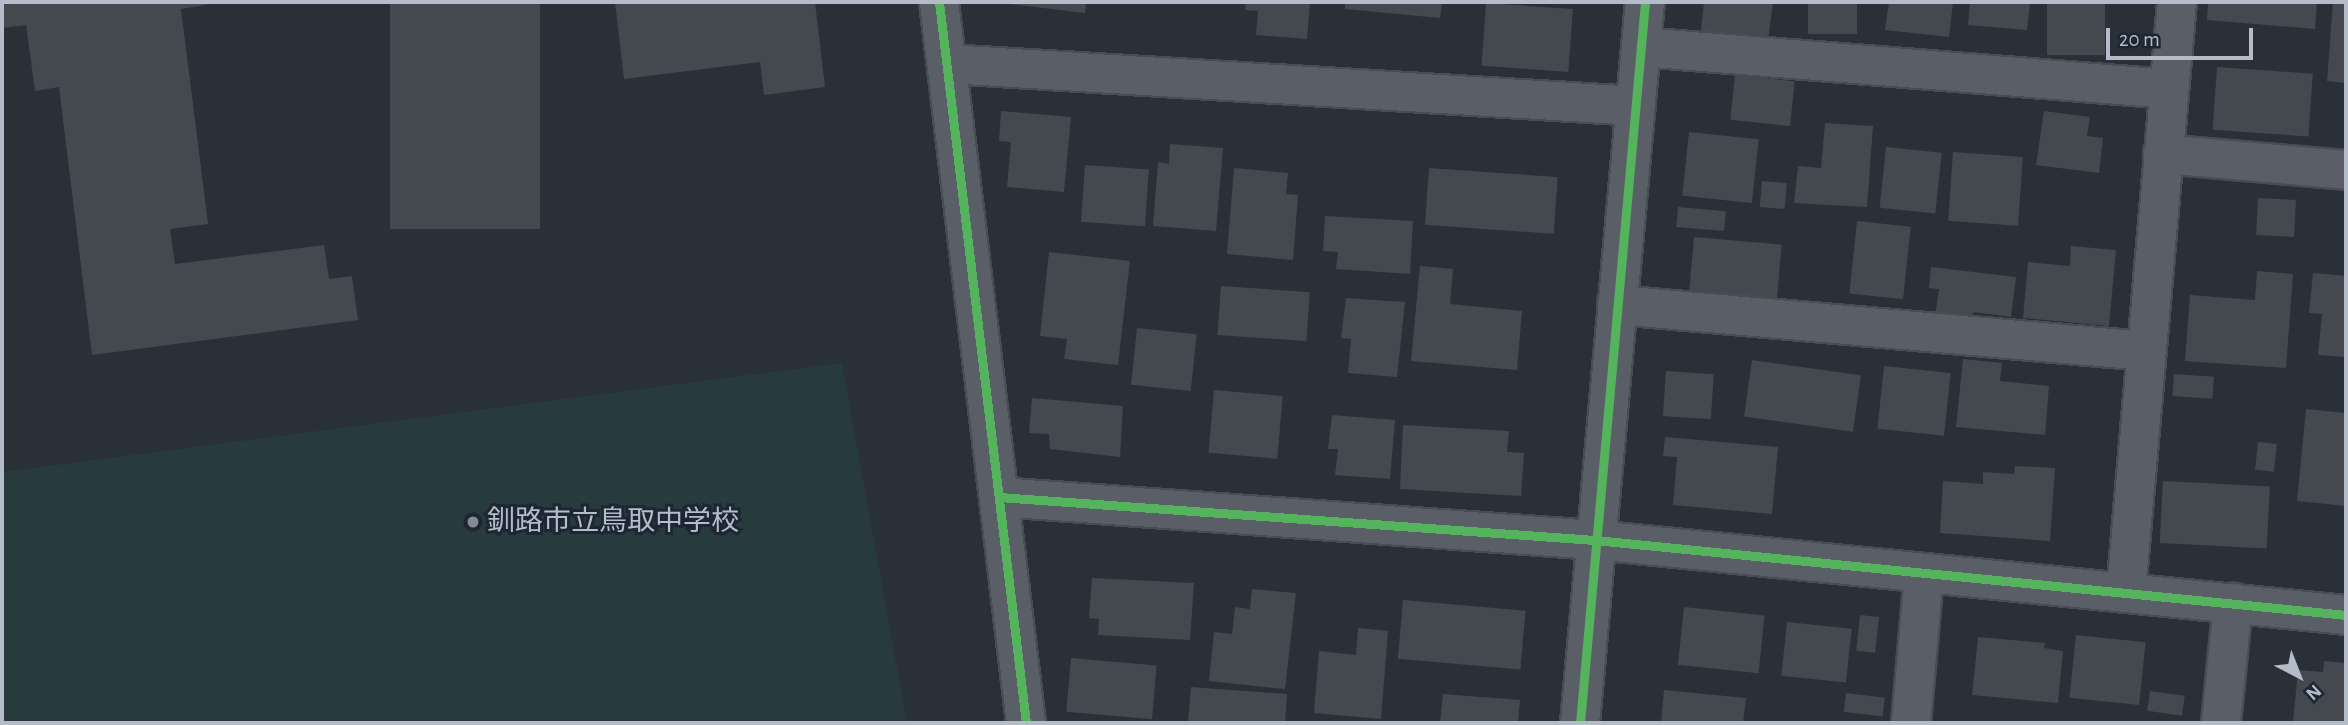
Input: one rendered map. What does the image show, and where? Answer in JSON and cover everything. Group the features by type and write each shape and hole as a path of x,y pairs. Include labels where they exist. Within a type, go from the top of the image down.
{"street":[{"path":"939,2 1026,723"},
{"path":"1580,723 1645,2"},
{"path":"2126,592 2177,2"},
{"path":"1641,47 2169,89"},
{"path":"948,64 1636,106"},
{"path":"2164,154 2346,170"},
{"path":"1617,305 2145,351"},
{"path":"999,497 1595,540 2346,615"},
{"path":"1910,723 1924,574"},
{"path":"2221,723 2233,603"}],"green space":[{"path":"842,363 907,723 2,723 2,472"}],"building":[{"path":"2,2 223,2 181,9 208,224 170,229 175,264 324,245 329,279 352,276 358,320 92,355 59,87 35,91 26,25 2,28"},
{"path":"390,2 540,2 540,229 390,229"},
{"path":"615,2 815,2 825,87 764,95 760,62 624,79"},
{"path":"992,2 1086,2 1085,13"},
{"path":"1246,2 1310,2 1307,39 1256,35 1258,11 1245,10"},
{"path":"1345,2 1442,2 1440,18 1345,9"},
{"path":"1704,2 1773,2 1767,48 1700,41"},
{"path":"1808,2 1857,2 1857,34 1808,34"},
{"path":"1889,2 1953,2 1949,37 1885,30"},
{"path":"1970,2 2030,2 2027,30 1968,25"},
{"path":"2047,2 2105,2 2105,55 2047,55"},
{"path":"2208,2 2317,2 2315,29 2207,20"},
{"path":"2333,2 2346,2 2346,83 2327,81"},
{"path":"1486,3 1573,9 1568,72 1482,66"},
{"path":"2217,67 2313,74 2308,137 2213,130"},
{"path":"1735,75 1795,81 1790,126 1730,120"},
{"path":"1001,111 1071,117 1064,192 1007,187 1011,142 999,141"},
{"path":"2044,111 2090,117 2087,136 2103,138 2099,173 2036,165"},
{"path":"1825,123 1873,126 1867,207 1794,203 1798,166 1821,168"},
{"path":"1689,132 1759,139 1752,203 1682,196"},
{"path":"1170,144 1223,148 1216,231 1153,226 1158,162 1169,164"},
{"path":"1886,147 1942,153 1935,214 1880,208"},
{"path":"1953,152 2023,157 2018,226 1948,221"},
{"path":"1085,165 1149,169 1145,226 1081,222"},
{"path":"1234,168 1288,173 1286,194 1298,195 1293,260 1227,254"},
{"path":"1429,168 1558,177 1554,234 1425,225"},
{"path":"1762,181 1787,183 1785,209 1760,207"},
{"path":"2258,198 2296,200 2294,237 2256,235"},
{"path":"1678,207 1726,211 1724,231 1676,227"},
{"path":"1325,216 1413,221 1410,274 1336,269 1338,252 1323,251"},
{"path":"1857,221 1911,227 1903,299 1849,294"},
{"path":"1694,237 1782,245 1777,300 1689,293"},
{"path":"2071,246 2116,250 2109,326 2023,318 2028,262 2070,266"},
{"path":"1049,252 1130,261 1118,365 1064,359 1067,339 1040,336"},
{"path":"1420,266 1453,269 1450,304 1522,311 1517,370 1411,361"},
{"path":"1931,267 2016,277 2011,317 1973,312 1972,321 1935,316 1939,289 1929,288"},
{"path":"2257,271 2293,274 2286,368 2185,361 2190,295 2255,300"},
{"path":"2313,273 2346,276 2346,357 2318,355 2322,314 2309,313"},
{"path":"1221,286 1310,292 1306,341 1218,335"},
{"path":"1346,298 1405,302 1397,377 1348,373 1351,339 1341,338"},
{"path":"1137,328 1197,334 1191,391 1131,385"},
{"path":"1963,359 2002,363 2000,381 2049,386 2045,435 1956,427"},
{"path":"1752,360 1861,375 1853,432 1744,416"},
{"path":"1884,366 1951,373 1944,436 1877,429"},
{"path":"1666,371 1714,374 1711,419 1663,416"},
{"path":"2174,374 2214,377 2212,399 2172,396"},
{"path":"1214,390 1283,396 1277,459 1209,453"},
{"path":"1032,398 1123,406 1120,457 1050,449 1049,434 1029,433"},
{"path":"2306,409 2346,413 2346,506 2297,501"},
{"path":"1332,415 1395,420 1390,479 1335,475 1338,449 1328,449"},
{"path":"1403,425 1509,431 1507,452 1524,453 1521,496 1400,489"},
{"path":"1665,437 1778,447 1772,514 1673,505 1677,457 1663,456"},
{"path":"2258,442 2277,444 2274,472 2255,470"},
{"path":"2015,466 2055,468 2050,541 1940,533 1943,481 1983,484 1983,472 2014,474"},
{"path":"2163,481 2270,487 2267,549 2160,543"},
{"path":"1092,578 1194,583 1190,640 1098,635 1099,619 1089,618"},
{"path":"1252,589 1296,593 1285,689 1209,681 1214,632 1232,634 1235,607 1250,609"},
{"path":"1403,600 1526,611 1520,669 1398,659"},
{"path":"1684,607 1765,615 1758,673 1678,665"},
{"path":"1860,615 1879,617 1875,653 1856,651"},
{"path":"1787,622 1852,629 1846,682 1781,676"},
{"path":"1358,628 1388,631 1381,719 1314,713 1319,651 1356,655"},
{"path":"2076,635 2146,642 2139,705 2069,698"},
{"path":"1978,637 2045,643 2044,648 2063,651 2058,703 1972,695"},
{"path":"1071,658 1157,665 1152,719 1066,712"},
{"path":"2324,661 2346,663 2346,723 2293,722 2298,670 2323,672"},
{"path":"1191,687 1287,694 1285,723 1188,723"},
{"path":"1664,690 1746,698 1743,723 1661,723"},
{"path":"2150,691 2185,696 2182,716 2147,711"},
{"path":"1846,693 1885,698 1882,717 1844,712"},
{"path":"1443,694 1520,700 1518,723 1440,723"}],"cycle path":[{"path":"939,2 1026,723"},
{"path":"1580,723 1645,2"},
{"path":"999,497 1595,540 2346,615"}],"place":[{"name":"釧路市立鳥取中学校","path":"473,522"}]}
